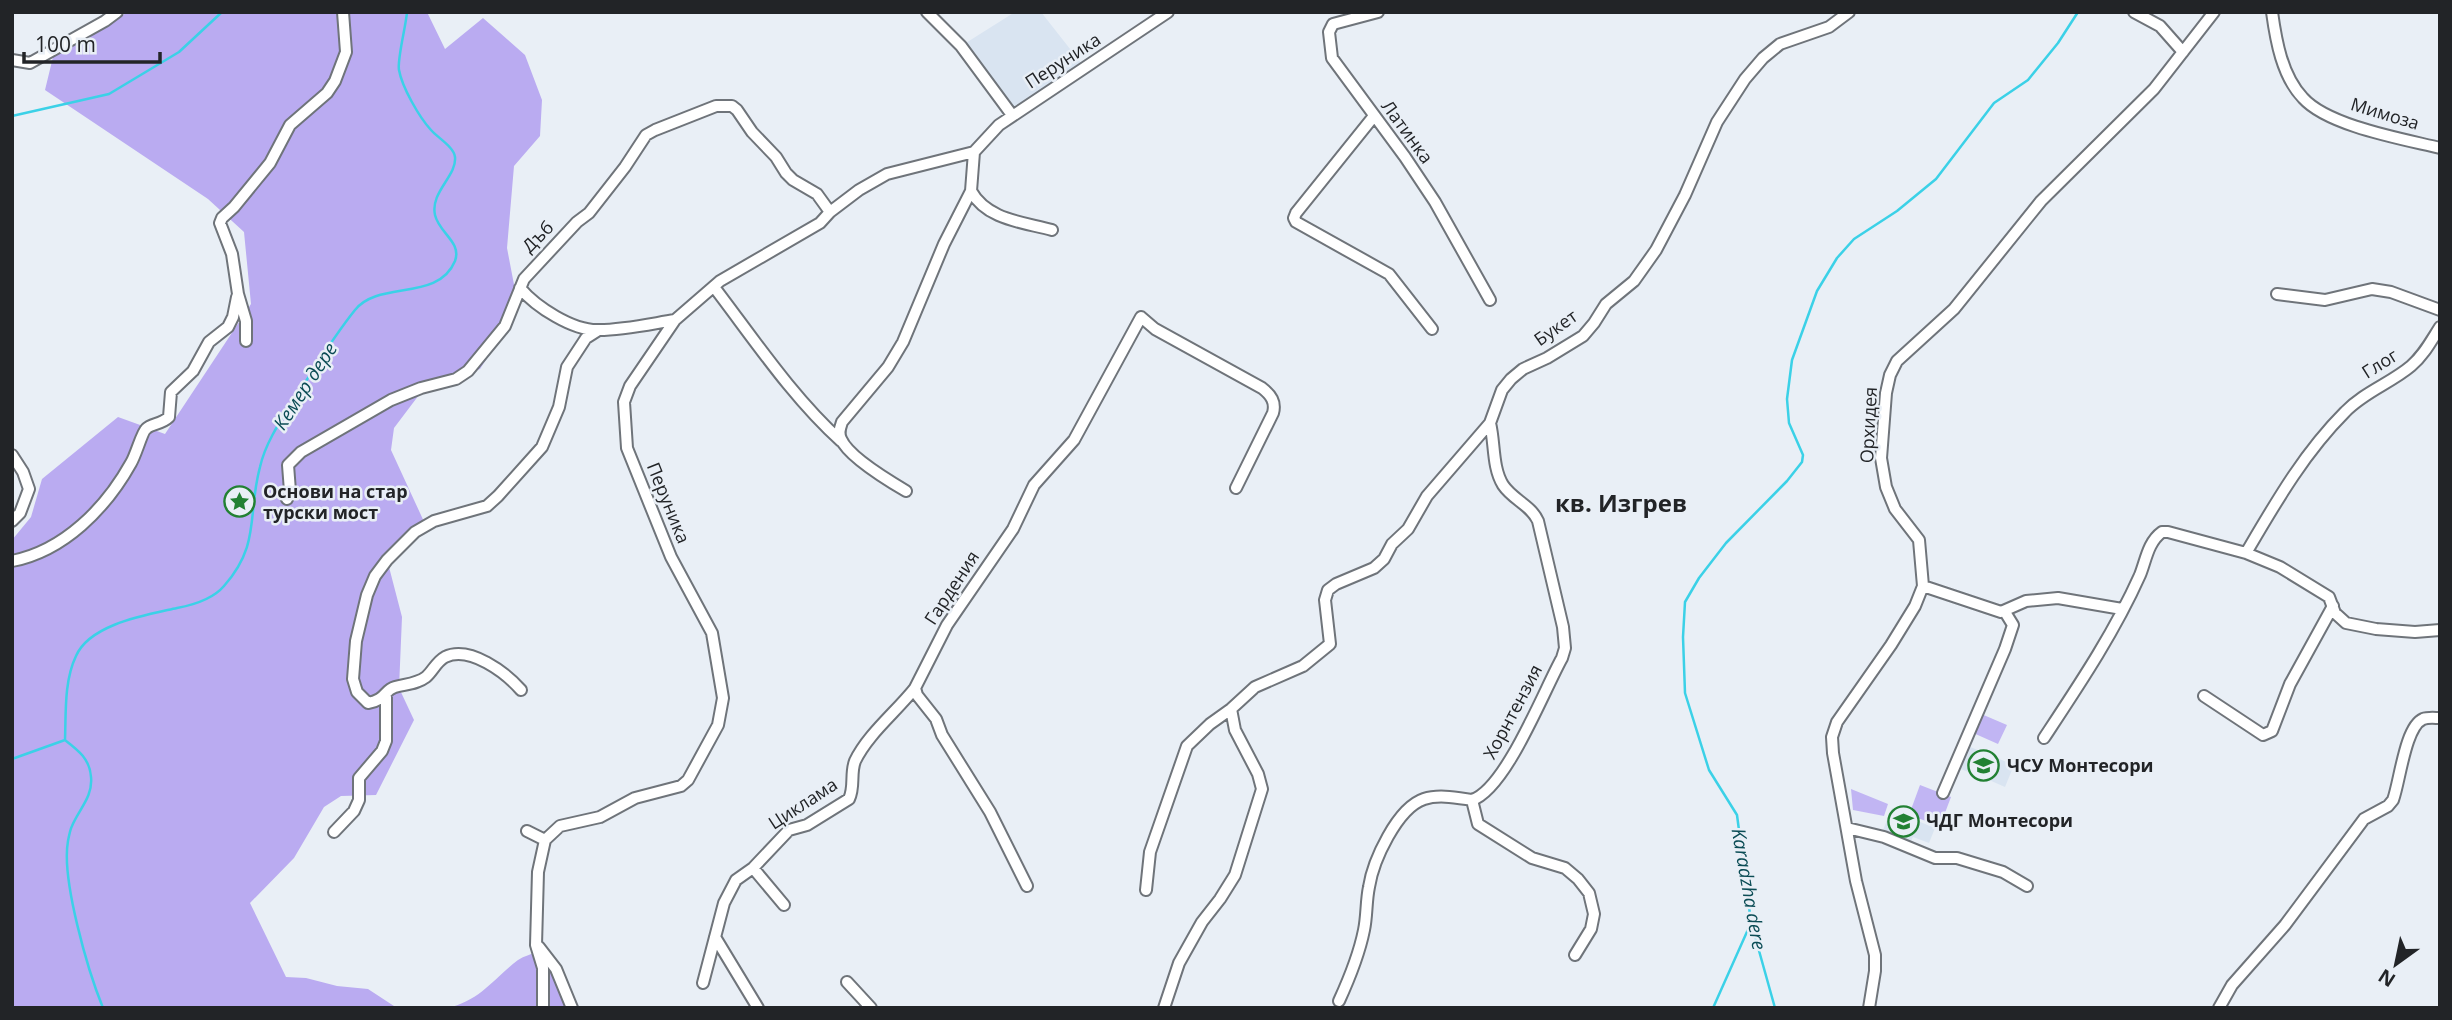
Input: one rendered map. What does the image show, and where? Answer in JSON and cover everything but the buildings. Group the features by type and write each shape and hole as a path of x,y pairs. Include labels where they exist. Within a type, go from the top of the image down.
{"street":[{"path":"12,60 30,63 117,12"},
{"path":"246,341 246,321 238,294 232,254 220,223 270,163 290,125 327,93 335,82 346,52 342,12"},
{"path":"928,12 961,46 1012,116"},
{"name":"Перуника","path":"545,840 560,827 600,817 635,798 681,786 692,775 718,725 723,698 712,633 671,556 627,448 624,402 630,386 675,320 714,287 820,223 830,212 887,174 974,152 999,124 1168,12"},
{"name":"Латинка","path":"1378,12 1333,24 1329,32 1332,58 1435,202 1490,300"},
{"name":"Букет","path":"1231,709 1255,687 1303,666 1330,645 1325,600 1328,590 1374,568 1384,559 1392,544 1408,529 1427,496 1490,424 1502,390 1511,379 1523,369 1547,358 1583,335 1606,304 1634,281 1648,262 1685,195 1717,122 1763,58 1780,44 1829,27 1849,12"},
{"path":"2134,12 2154,21 2183,52"},
{"name":"Орхидея","path":"1869,1008 1875,954 1856,881 1832,737 1837,722 1916,606 1923,586 1919,540 1895,509 1886,486 1881,458 1890,375 1897,361 1954,309 2041,201 2154,89 2214,12"},
{"name":"Мимоза","path":"2272,12 2277,44 2302,98 2320,112 2378,133 2440,148"},
{"name":"Дъб","path":"288,499 288,465 301,452 391,400 421,388 457,379 468,371 505,326 520,288 532,269 601,200 646,135 716,106 732,106 776,157 786,173 817,194 830,212"},
{"path":"1374,116 1294,218 1296,222 1389,274 1432,329"},
{"path":"841,440 839,431 842,422 888,367 903,342 944,244 971,191 974,152"},
{"path":"971,191 984,208 1001,217 1052,230"},
{"path":"714,287 773,365 828,429 875,472 906,491"},
{"path":"520,288 531,302 552,315 597,331"},
{"path":"2277,294 2325,300 2372,289 2391,292 2440,310"},
{"path":"12,561 63,542 99,507 123,478 140,446 144,431 149,426 163,423 169,417 170,392 193,371 209,342 228,327 238,294"},
{"name":"Гардения","path":"856,759 915,688 947,625 1013,529 1034,485 1074,440 1141,317 1155,329 1262,388 1273,399 1273,414 1236,488"},
{"path":"521,690 508,675 491,665 468,656 449,655 439,660 426,677 407,686 395,687 378,701 368,703 357,692 353,679 356,640 367,595 375,576 387,560 415,532 434,521 488,506 542,447 559,407 568,368 586,338 597,331 675,320"},
{"name":"Глог","path":"2246,553 2291,476 2320,439 2363,395 2410,367 2425,351 2440,327"},
{"name":"Хорнтензия","path":"1472,800 1481,797 1496,780 1521,740 1565,648 1563,627 1538,522 1535,514 1509,494 1501,482 1490,424"},
{"path":"12,455 29,488 20,513 12,521"},
{"path":"2044,738 2104,645 2141,573 2151,545 2162,532 2246,553 2280,566 2329,597 2339,619 2346,623 2415,632 2440,630"},
{"path":"1923,586 1996,611 2005,612 2026,601 2058,598 2122,609"},
{"path":"2204,696 2263,736 2268,735 2290,684 2333,606"},
{"path":"1943,793 2005,649 2013,625 2005,612"},
{"path":"915,688 990,812 1027,886"},
{"path":"334,832 354,811 359,800 359,778 382,751 386,741 386,696"},
{"path":"1146,890 1150,852 1187,746 1231,709 1235,730 1258,774 1262,789 1235,876 1202,922 1179,963 1164,1008"},
{"path":"2219,1008 2232,985 2285,925 2364,819 2388,806 2393,800 2408,739 2418,723 2425,718 2440,718"},
{"name":"Циклама","path":"703,983 730,890 736,880 753,868 789,830 807,825 849,799 852,793 851,774 856,759"},
{"path":"1339,1001 1354,968 1365,928 1368,888 1373,867 1397,821 1424,799 1452,797 1472,800 1478,824 1532,858 1565,868 1578,879 1589,893 1594,914 1591,929 1575,956"},
{"path":"1847,828 1884,838 1935,858 1957,858 2003,872 2027,886"},
{"path":"527,831 545,840 538,872 537,945 543,968 543,1008"},
{"path":"753,868 785,905"},
{"path":"715,937 758,1008"},
{"path":"537,945 556,969 572,1008"},
{"path":"847,982 871,1008"}],"shaded area":[{"path":"128,12 427,12 445,49 483,18 525,55 542,100 540,136 514,166 507,248 516,295 507,327 480,369 425,387 394,428 391,450 426,526 389,567 402,617 399,688 414,720 376,795 341,796 324,807 294,858 250,903 286,977 368,989 397,1008 12,1008 12,540 31,517 42,479 118,417 165,434 251,304 244,232 208,199 45,90 53,57"},
{"path":"1015,12 1041,12 1085,68 1012,115 961,46"},
{"path":"1979,713 2007,725 1998,744 1971,732"},
{"name":"ЧСУ Монтесори","path":"1963,744 2014,765 2005,787 1954,767"},
{"path":"1920,785 1951,797 1940,826 1909,815"},
{"path":"1851,789 1888,804 1884,816 1853,810"},
{"name":"ЧДГ Монтесори","path":"1892,808 1935,828 1929,843 1913,837 1911,841 1883,830"},
{"path":"539,951 562,985 566,1008 447,1008 477,995 518,960"}],"waterway":[{"path":"12,116 109,94 179,52 222,12"},
{"name":"Кемер дере","path":"12,759 65,740 69,676 76,656 93,636 120,623 202,601 224,586 236,571 248,543 256,484 271,438 340,330 365,301 378,295 436,282 447,274 455,261 453,243 435,215 436,199 452,171 455,157 452,150 421,118 401,77 399,58 407,12"},
{"name":"Karadzha dere","path":"1775,1008 1751,922 1737,815 1709,770 1685,693 1685,602 1699,578 1726,543 1802,462 1803,455 1789,423 1787,399 1792,360 1817,291 1837,258 1854,239 1897,211 1936,179 1994,103 2028,80 2058,43 2078,12"},
{"path":"65,740 82,756 90,771 90,791 68,841 68,878 77,925 103,1008"},
{"path":"1713,1008 1750,925"}],"place":[{"name":"Основи на стар турски мост","path":"240,502"},
{"name":"ЧСУ Монтесори","path":"1984,766"},
{"name":"ЧДГ Монтесори","path":"1903,821"}],"district":[{"name":"кв. Изгрев","path":"1621,504"}]}
